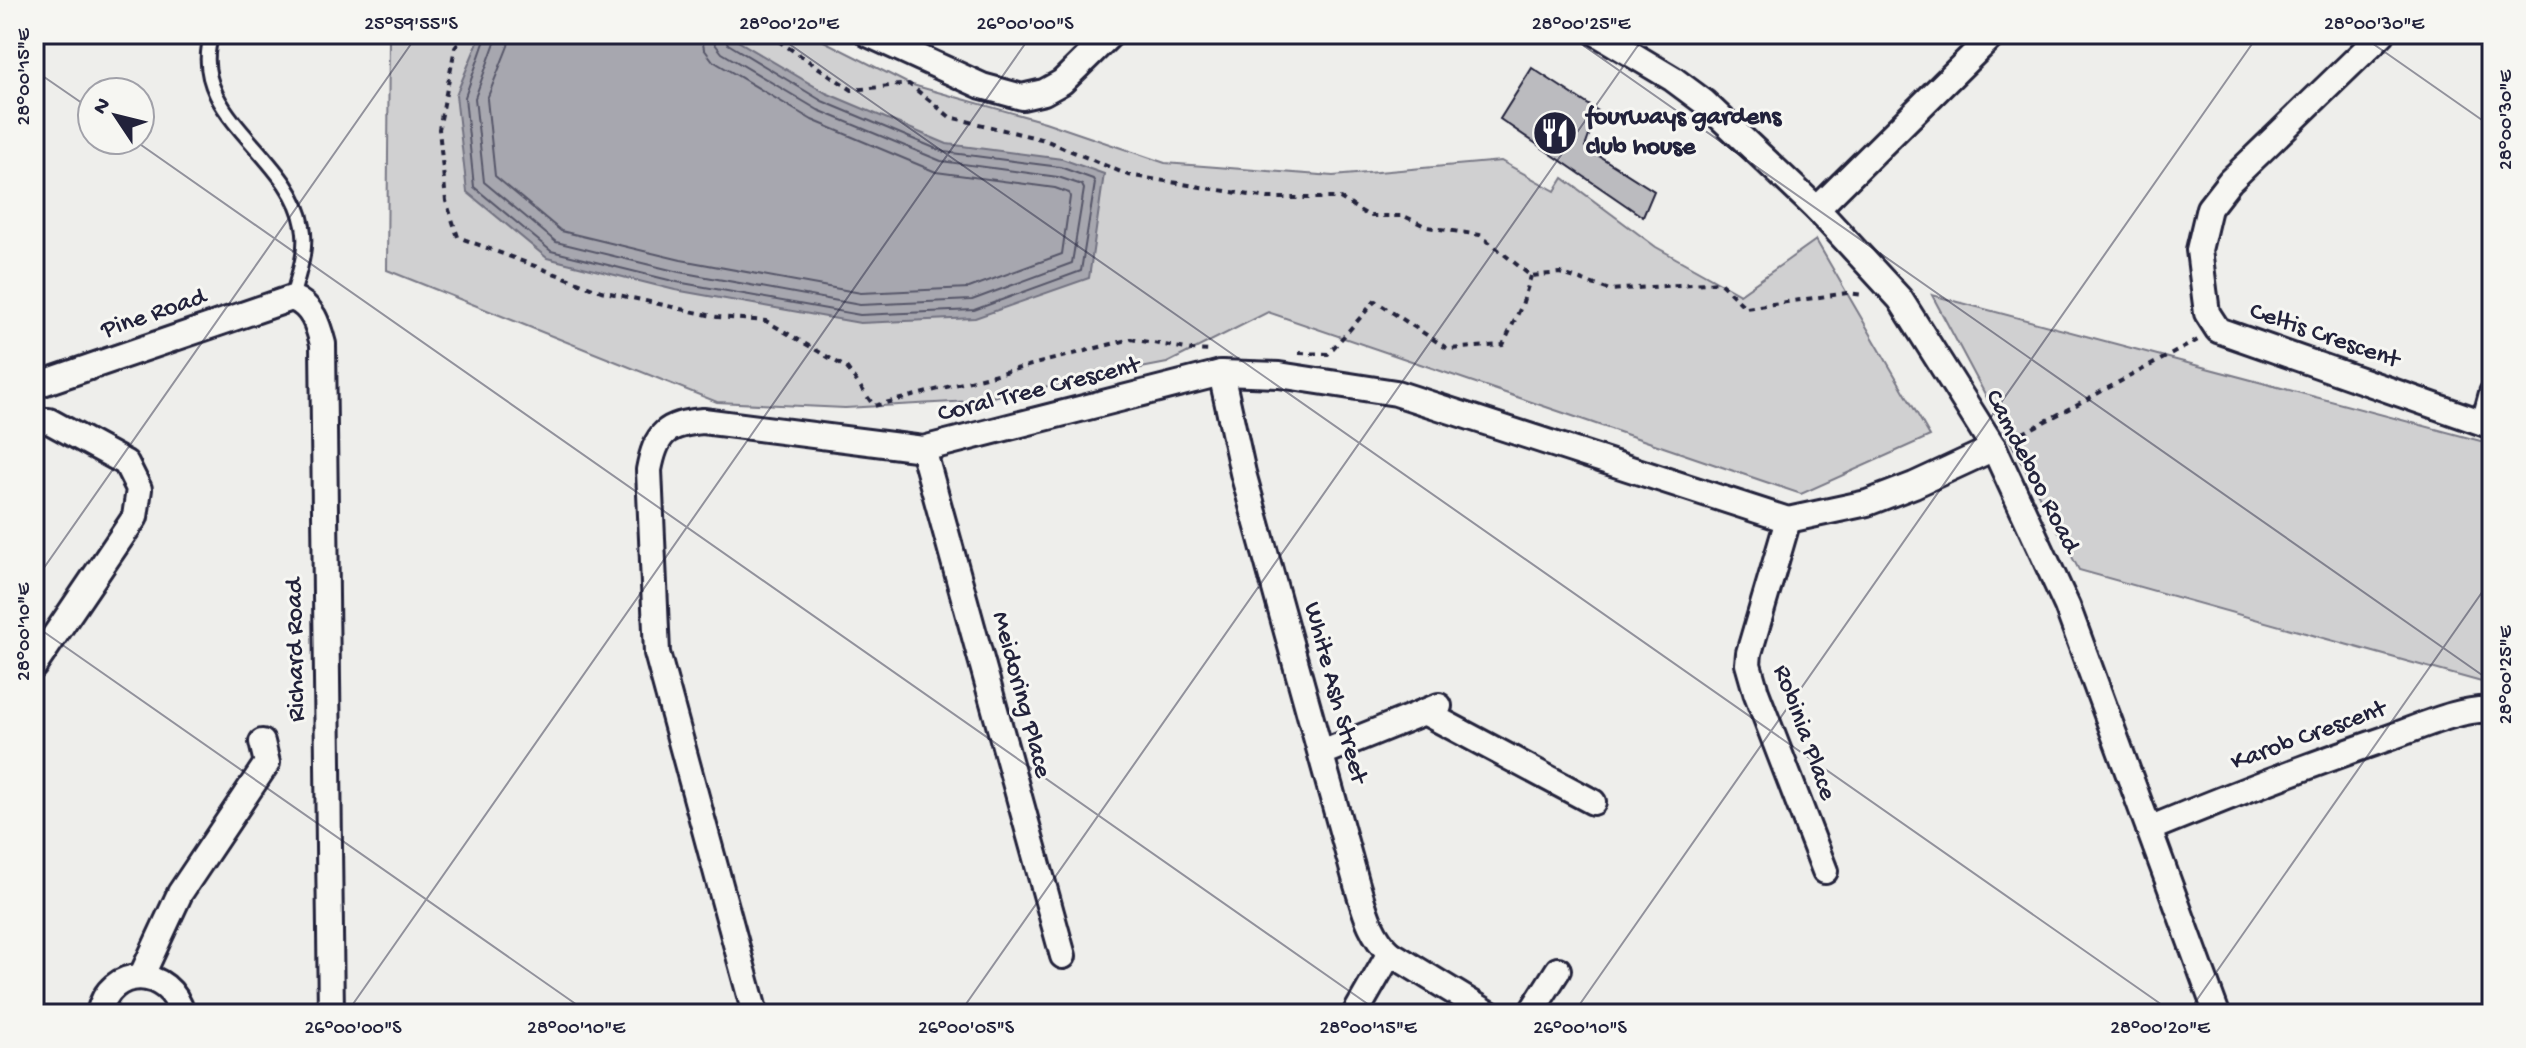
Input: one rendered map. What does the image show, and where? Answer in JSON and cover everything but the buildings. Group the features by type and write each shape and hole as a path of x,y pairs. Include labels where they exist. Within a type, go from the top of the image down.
{"street":[{"path":"868,34 982,86 1022,97 1044,92 1062,82 1111,34"},
{"name":"Camdeboo Road","path":"1598,34 1673,79 1704,102 1817,209 1900,299 1994,448 2067,606 2217,1014"},
{"path":"1817,209 1994,34"},
{"name":"Celtis Crescent","path":"2382,34 2230,181 2209,208 2199,250 2207,313 2218,330 2488,424"},
{"name":"Pine Road","path":"34,386 292,298"},
{"name":"Richard Road","path":"292,298 311,311 323,344 331,1014"},
{"name":"Coral Tree Crescent","path":"755,1014 657,653 649,470 654,446 677,423 703,421 923,449 1222,362 1279,375 1396,393 1788,520"},
{"name":"White Ash Street","path":"1222,362 1243,473 1368,921 1378,941 1390,953"},
{"path":"2488,424 2492,393"},
{"path":"34,421 49,421 126,463 139,489 135,517 34,666"},
{"path":"1788,520 1867,503 1994,448"},
{"name":"Meidoring Place","path":"923,449 1063,956"},
{"name":"Robinia Place","path":"1788,520 1772,582 1752,637 1748,664 1825,871"},
{"path":"1322,753 1432,709 1593,802"},
{"name":"Karob Crescent","path":"2149,829 2275,777 2442,719 2492,710"},
{"path":"141,977 180,893 267,763 262,742"},
{"path":"1355,1014 1390,953 1490,1014"},
{"path":"1530,1014 1558,970"},
{"path":"99,1014 104,997 114,986 127,979 141,977 155,979 168,987 177,998 182,1014"}],"lane":[{"path":"212,34 207,67 213,93 275,171 299,208 305,242 292,298"}],"path":[{"path":"465,34 455,48 439,129 446,201 458,237 601,291 717,317 766,321 847,368 874,406 1131,339 1192,350 1222,362"},
{"path":"768,34 852,90 909,84 950,117 1045,140 1128,175 1268,198 1340,198 1369,216 1404,216 1427,227 1480,235 1531,276 1560,273 1610,290 1719,282 1746,308 1847,293 1900,299"},
{"path":"1298,353 1328,354 1375,301 1448,349 1503,345 1522,305 1531,276"},
{"path":"1994,448 2218,330"}],"shaded area":[{"path":"391,34 810,34 909,84 1045,122 1165,163 1333,176 1501,161 1555,191 1563,178 1656,247 1740,294 1816,240 1930,436 1801,494 1268,312 1167,363 971,401 845,408 717,402 387,270"},
{"path":"1932,295 2492,444 2492,685 2079,570"}],"water":[{"path":"481,34 726,34 826,93 947,144 1062,159 1104,174 1089,278 975,318 860,323 675,290 547,258 467,192 456,95"}],"place":[{"name":"fourways gardens club house","path":"1555,133"}]}
